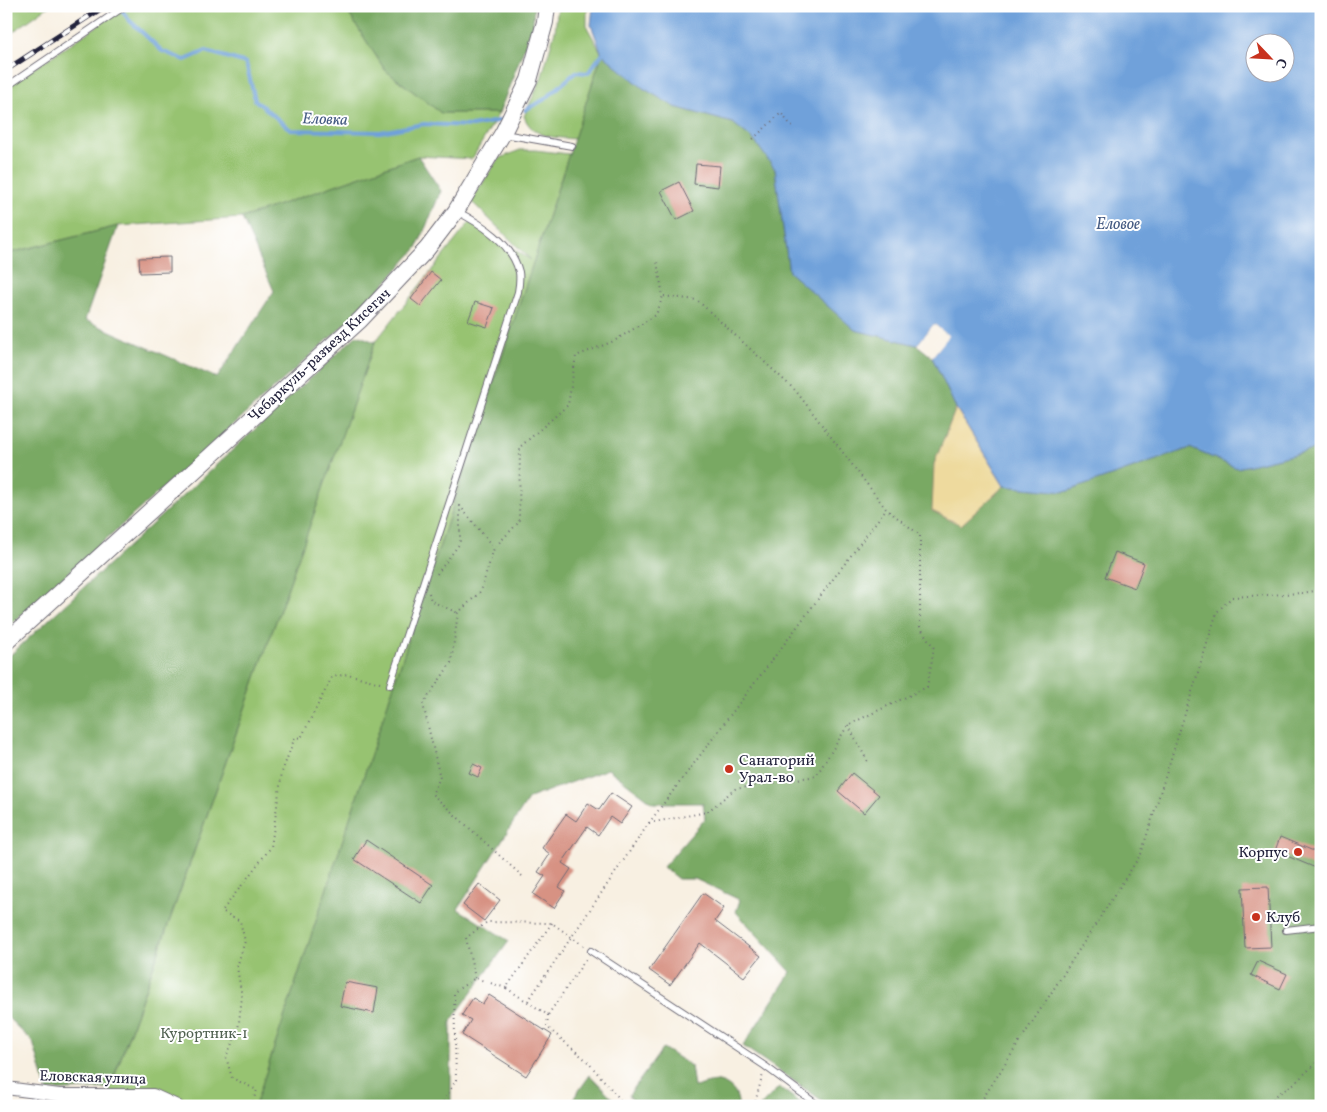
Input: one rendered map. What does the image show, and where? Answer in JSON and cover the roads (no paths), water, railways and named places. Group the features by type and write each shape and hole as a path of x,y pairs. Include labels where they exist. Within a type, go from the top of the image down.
{"street":[{"name":"Чебаркуль-разъезд Кисегач","path":"6,642 360,320 427,249 456,211 503,133 529,80 545,22 547,6"},
{"name":"Еловская улица","path":"6,1088 59,1095 152,1095 177,1106"}],"lane":[{"path":"6,87 125,6"},
{"path":"503,133 572,146"},
{"path":"390,685 518,292 519,274 514,258 503,243 477,221 456,211"},
{"path":"1286,930 1321,926"},
{"path":"592,951 765,1066 819,1106"}],"water":[{"name":"Еловое","path":"593,6 1321,6 1321,448 1237,468 1190,448 1065,492 1004,486 956,408 932,357 948,336 934,324 917,345 855,330 789,272 775,169 753,139 733,123 675,107 643,88 602,54 591,25"}],"waterway":[{"name":"Еловка","path":"120,7 128,19 162,51 185,60 206,51 246,63 255,100 291,130 380,132 424,124 472,126 503,120"},
{"name":"Еловка","path":"525,110 545,99 576,72 588,73 602,54"}],"railway":[{"path":"6,70 105,6"}],"place":[{"name":"Санаторий Урал-во","path":"729,769"},
{"name":"Корпус","path":"1298,852"},
{"name":"Клуб","path":"1256,917"}],"park label":[{"name":"Курортник-1","path":"204,1033"}]}
